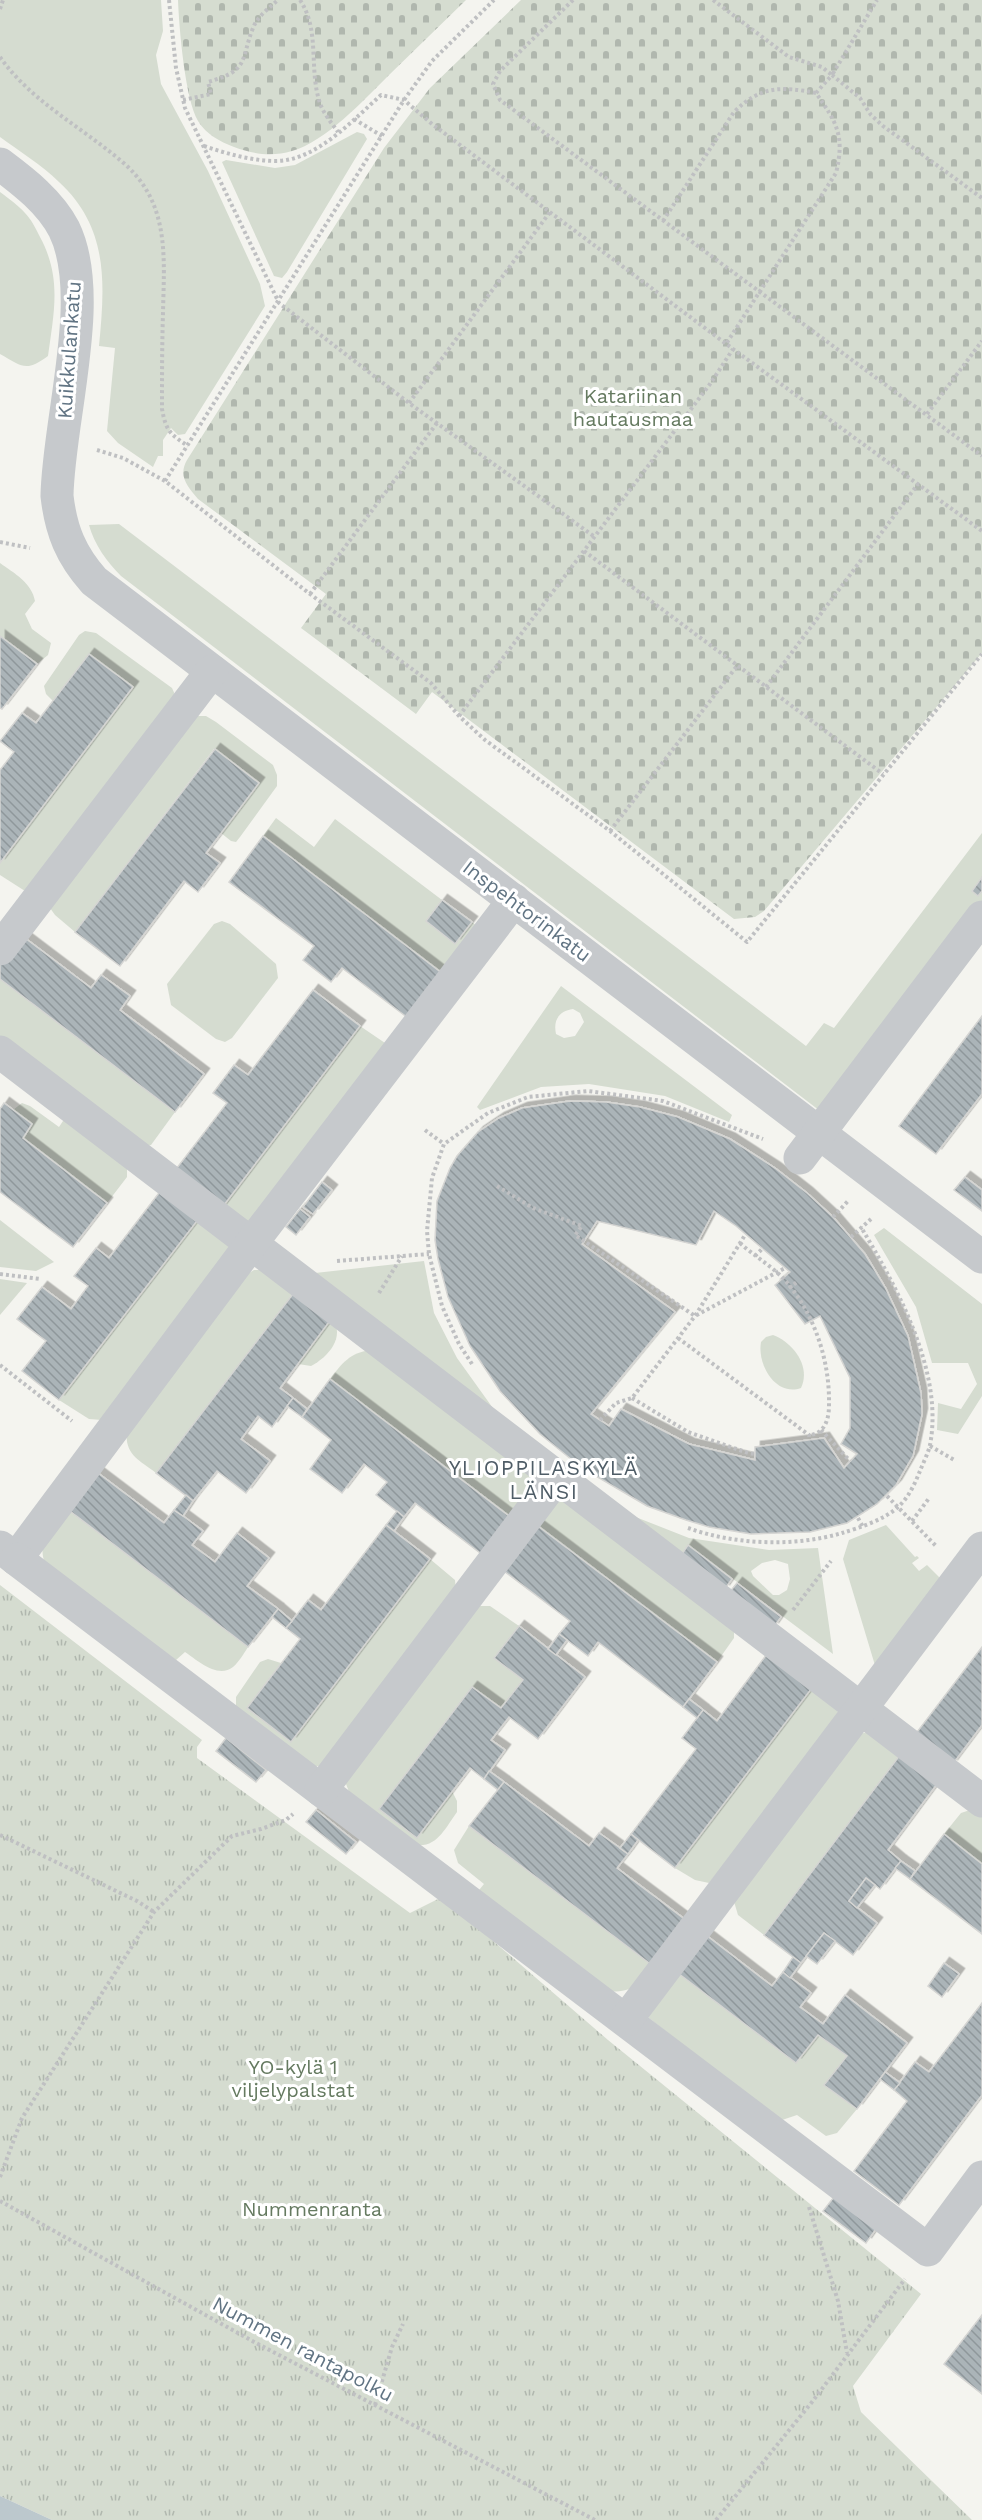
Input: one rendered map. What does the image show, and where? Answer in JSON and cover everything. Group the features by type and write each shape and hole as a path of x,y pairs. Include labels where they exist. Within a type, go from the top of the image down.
{"street":[{"name":"Kuikkulankatu","path":"0,164 34,192 52,211 64,229 71,250 77,300 57,496 63,532 78,560"},
{"name":"Inspehtorinkatu","path":"78,560 94,581 514,900 810,1145 982,1257"},
{"path":"0,949 212,671"},
{"path":"514,900 101,1443 8,1553 928,2250 982,2177"},
{"path":"810,1145 982,917"},
{"path":"0,1052 982,1801"},
{"path":"321,1790 557,1477"},
{"path":"626,2020 973,1561"}],"path":[{"path":"0,9 3,0"},
{"path":"169,0 176,68 183,100 279,303 437,423 595,537"},
{"path":"183,100 211,94 208,82 225,76 242,64 255,23 278,0"},
{"path":"300,0 309,20 313,39 315,83 319,101 338,132"},
{"path":"165,481 279,303 404,100 432,61 494,0"},
{"path":"573,0 500,71 493,84 500,100 981,453"},
{"path":"713,0 789,57 822,67 860,98 871,115 883,126 982,198"},
{"path":"816,93 831,75 878,0"},
{"path":"0,57 20,83 129,168 151,198 159,217 165,253 162,409 165,425 171,434 188,446"},
{"path":"663,221 734,112 749,97 775,89 794,88 816,93 841,138 836,173 762,292 726,344"},
{"path":"204,146 250,159 278,161 296,158 315,149 338,132 381,95 404,100 432,124 726,344 982,531"},
{"path":"354,119 382,136"},
{"path":"410,403 550,212"},
{"path":"927,414 982,341"},
{"path":"459,716 710,384 733,349"},
{"path":"310,594 437,423"},
{"path":"96,449 123,458 165,481 310,594 431,683 459,716 485,740 610,831 747,942 982,654"},
{"path":"766,687 918,484"},
{"path":"584,552 883,774"},
{"path":"610,831 737,666"},
{"path":"474,1367 459,1344 442,1306 429,1254 427,1231 432,1178 444,1144 488,1113 528,1097 588,1091 663,1101 767,1140"},
{"path":"425,1130 444,1144"},
{"path":"497,1186 533,1208 582,1226 575,1235 695,1316"},
{"path":"833,1217 852,1197"},
{"path":"851,1237 875,1215"},
{"path":"683,1526 702,1533 742,1540 777,1541 826,1538 863,1527 899,1507 914,1486 930,1446 931,1402 924,1363 906,1308 861,1227"},
{"path":"600,1420 616,1403 632,1398 695,1316 745,1235"},
{"path":"678,1338 809,1438 816,1437 829,1418 830,1391 824,1356 813,1320 776,1273 740,1243"},
{"path":"754,1256 762,1249"},
{"path":"335,1261 429,1254"},
{"path":"358,1325 403,1256"},
{"path":"695,1316 785,1268"},
{"path":"0,1274 40,1279"},
{"path":"789,1288 797,1282"},
{"path":"0,1365 101,1443"},
{"path":"632,1398 688,1432 755,1454"},
{"path":"821,1430 850,1461"},
{"path":"930,1446 956,1461"},
{"path":"887,1496 912,1521 973,1561"},
{"path":"912,1521 930,1497"},
{"path":"858,1518 863,1527"},
{"path":"770,1639 831,1561"},
{"path":"0,2177 22,2118 154,1912 232,1836 286,1820 321,1790"},
{"path":"0,1835 137,1901 154,1912"},
{"path":"819,2166 805,2190 838,2301 847,2354"},
{"name":"Nummen rantapolku","path":"0,2201 256,2343 595,2520"},
{"path":"716,2520 812,2402 928,2250"},
{"path":"375,2404 392,2346 403,2324"}],"green space":[{"path":"0,0 161,0 163,31 156,55 161,84 208,171 260,284 265,306 185,434 178,435 171,428 163,440 163,456 158,456 153,467 118,443 107,431 115,348 99,346 102,279 100,258 87,218 59,182 0,137"},
{"path":"178,0 466,0 331,130 292,151 263,154 223,142 209,134 198,121 193,111 186,80"},
{"name":"Katariinan hautausmaa","path":"521,0 982,0 982,653 764,911 755,917 734,919 432,692 416,714 301,628 326,594 198,499 185,481 183,471 187,460 384,148 430,88"},
{"path":"357,132 364,134 367,139 287,272 282,278 274,276 222,162 226,160 275,168 295,165"},
{"path":"0,192 22,210 33,224 47,252 54,281 54,309 48,356 29,366 19,365 0,354"},
{"path":"119,524 806,1046 824,1023 834,1028 982,833 982,901 824,1114 121,576 102,552 89,525"},
{"path":"0,563 22,579 30,589 35,601 25,614 32,629 51,643 48,655 37,664 0,636"},
{"path":"85,631 96,633 172,688 176,697 25,891 0,875 0,863 133,688 89,654 53,701 46,694 44,686 79,635"},
{"path":"196,716 206,716 216,722 273,765 277,775 277,786 236,842 231,841 221,833 259,783 214,749 75,932 50,908"},
{"path":"276,818 314,847 335,819 442,900 426,921 455,944 472,922 483,931 447,977 263,836"},
{"path":"222,921 230,924 276,964 278,978 232,1038 225,1042 216,1039 171,1005 167,984 214,924"},
{"path":"0,979 175,1112 151,1145 145,1146 0,1041"},
{"path":"561,986 732,1115 729,1122 665,1096 589,1084 541,1087 480,1110 477,1107","holes":["573,1009 580,1013 584,1022 575,1036 564,1038 556,1034 555,1024 561,1014"]},
{"path":"360,1026 385,1043 253,1227 221,1210"},
{"path":"22,1103 30,1106 59,1127 67,1115 127,1167 127,1177 107,1203 23,1138 32,1124 13,1110"},
{"path":"200,1217 223,1233 229,1249 102,1420 89,1419 59,1400"},
{"path":"0,1220 54,1262 36,1271 0,1267"},
{"path":"884,1228 982,1304 982,1396 958,1434 937,1430 938,1403 961,1409 977,1384 968,1363 932,1363 916,1307 874,1235"},
{"path":"424,1261 434,1313 457,1358 500,1418 315,1273"},
{"path":"254,1270 268,1270 296,1290 156,1473 130,1451 127,1429 244,1276"},
{"path":"0,1279 27,1283 0,1315"},
{"path":"332,1318 337,1332 329,1352 311,1366 298,1364"},
{"path":"773,1335 788,1344 799,1357 804,1372 801,1388 792,1390 783,1388 770,1377 765,1369 761,1342"},
{"path":"370,1350 532,1472 533,1491 513,1519 330,1379 347,1360"},
{"path":"561,1499 734,1626 734,1638 717,1662 534,1523 548,1506"},
{"path":"66,1508 248,1647 235,1665 227,1670 215,1670 185,1652 176,1660 46,1566 43,1557 44,1542"},
{"path":"628,1514 689,1538 769,1550 818,1548 833,1654 688,1545 680,1557","holes":["775,1560 788,1564 790,1579 787,1590 779,1595 773,1595 753,1576 751,1571 762,1563"]},
{"path":"886,1525 915,1557 919,1558 912,1563 919,1571 927,1565 944,1582 877,1672 843,1559 849,1540"},
{"path":"430,1559 455,1580 456,1592 321,1766 310,1766 236,1708 236,1697 260,1662 268,1659 281,1663 247,1708 291,1742"},
{"name":"Nummenranta","path":"0,1585 202,1740 197,1747 197,1758 410,1913 442,1897 608,2040 921,2294 853,2386 861,2412 972,2520 52,2520 0,2496"},
{"path":"474,1606 490,1606 519,1626 494,1658 523,1680 501,1708 472,1687 379,1809 417,1838 452,1791 457,1801 457,1812 445,1830 430,1843 416,1845 351,1797 346,1784 347,1771"},
{"path":"815,1684 838,1708 837,1724 709,1883 695,1880 675,1868"},
{"path":"867,1732 903,1751 764,1935 738,1915 732,1895 854,1736"},
{"path":"973,1809 982,1812 982,1864 944,1834 961,1813"},
{"path":"469,1826 653,1966 642,1980 626,1990 601,1991 475,1895 484,1884 458,1863 454,1850"},
{"path":"674,1970 796,2063 818,2035 847,2056 825,2085 857,2109 837,2133 826,2136 797,2115 779,2121 649,2018 648,2006"}],"shaded area":[{"path":"0,2496 52,2520 0,2520"}],"building":[{"path":"0,636 37,664 2,709 0,708"},
{"path":"89,654 133,687 0,863 0,770 14,752 0,741 22,713 36,723"},
{"path":"215,749 259,783 206,853 220,863 198,892 184,881 120,966 75,932"},
{"path":"263,836 447,977 412,1021 342,968 331,982 303,960 314,946 229,882"},
{"path":"982,877 982,891 978,896 972,891"},
{"path":"442,900 472,922 455,944 426,921"},
{"path":"21,935 91,988 101,975 130,996 120,1010 204,1074 175,1112 0,979 0,963"},
{"path":"313,990 360,1026 221,1209 173,1173 227,1103 213,1093 234,1065 248,1075"},
{"path":"982,1016 982,1094 936,1154 899,1126"},
{"path":"570,1101 606,1102 640,1107 678,1117 730,1139 775,1168 833,1217 865,1254 885,1287 908,1336 921,1393 922,1414 913,1456 896,1485 877,1504 847,1523 810,1532 751,1534 709,1527 647,1506 582,1468 540,1434 500,1391 470,1346 448,1297 435,1240 437,1201 457,1156 478,1132 499,1118 522,1108","holes":["714,1211 736,1226 790,1272 775,1285 805,1324 820,1316 850,1378 850,1428 841,1444 857,1454 844,1468 824,1438 755,1447 755,1460 689,1444 621,1409 609,1426 591,1414 675,1312 582,1244 597,1221 696,1245"]},
{"path":"4,1103 32,1124 23,1138 107,1203 73,1247 0,1192 0,1109"},
{"path":"965,1177 982,1190 982,1211 954,1190"},
{"path":"322,1182 332,1190 313,1214 303,1207"},
{"path":"162,1189 200,1217 59,1400 22,1371 46,1341 17,1319 42,1287 71,1309 88,1286 74,1276 96,1248 109,1258"},
{"path":"300,1209 310,1217 296,1235 286,1227"},
{"path":"296,1290 332,1318 280,1388 293,1398 272,1427 258,1416 241,1439 270,1461 246,1493 217,1471 193,1501 156,1473"},
{"path":"330,1379 513,1519 484,1556 415,1503 404,1517 376,1495 387,1482 364,1464 342,1493 310,1469 331,1440 302,1417"},
{"path":"293,1398 307,1409 302,1417 287,1406"},
{"path":"94,1470 164,1523 174,1510 203,1531 192,1545 215,1562 237,1533 269,1558 247,1586 278,1609 248,1647 66,1508"},
{"path":"186,1495 193,1501 183,1516 174,1510"},
{"path":"397,1511 404,1517 394,1531 386,1525"},
{"path":"534,1523 717,1662 683,1707 598,1642 588,1656 559,1634 570,1621 500,1568"},
{"path":"386,1525 430,1559 291,1742 247,1708 300,1639 286,1628 308,1600 321,1610"},
{"path":"688,1545 732,1579 724,1590 680,1557"},
{"path":"737,1583 781,1617 773,1628 728,1594"},
{"path":"278,1609 292,1621 286,1628 272,1617"},
{"path":"519,1626 585,1677 538,1739 509,1717 491,1740 505,1750 484,1779 470,1768 417,1838 379,1809 472,1687 501,1708 523,1680 494,1658"},
{"path":"559,1634 567,1640 556,1655 548,1649"},
{"path":"982,1647 982,1725 952,1765 914,1736"},
{"path":"770,1650 815,1684 675,1868 631,1834 696,1749 682,1738 703,1710 717,1721"},
{"path":"689,1699 703,1710 697,1718 683,1707"},
{"path":"226,1738 266,1770 256,1782 216,1751"},
{"path":"903,1751 940,1780 888,1850 901,1861 880,1889 866,1878 849,1901 877,1923 853,1955 824,1933 801,1963 764,1935"},
{"path":"489,1771 504,1782 498,1790 484,1779"},
{"path":"504,1782 589,1846 599,1833 628,1854 617,1868 687,1921 653,1966 469,1826"},
{"path":"316,1810 356,1842 346,1854 306,1822"},
{"path":"631,1834 638,1840 628,1854 620,1848"},
{"path":"944,1834 982,1864 982,1934 910,1879"},
{"path":"901,1861 915,1871 910,1879 895,1868"},
{"path":"866,1878 875,1885 857,1908 849,1901"},
{"path":"702,1932 772,1986 783,1972 811,1993 800,2007 823,2024 845,1995 907,2043 857,2109 824,2085 847,2056 818,2035 796,2063 674,1970"},
{"path":"824,1933 835,1941 817,1964 806,1956"},
{"path":"793,1957 801,1963 790,1978 783,1972"},
{"path":"944,1963 959,1974 942,1997 928,1986"},
{"path":"982,2003 982,2095 899,2205 854,2171 907,2101 894,2090 915,2062 929,2072"},
{"path":"885,2072 900,2083 894,2090 880,2079"},
{"path":"834,2197 876,2229 866,2243 823,2211"},
{"path":"982,2315 982,2394 944,2364"}],"district":[{"name":"YLIOPPILASKYLÄ LÄNSI","path":"544,1480"}],"park label":[{"name":"YO-kylä 1 viljelypalstat","path":"293,2078"}]}
